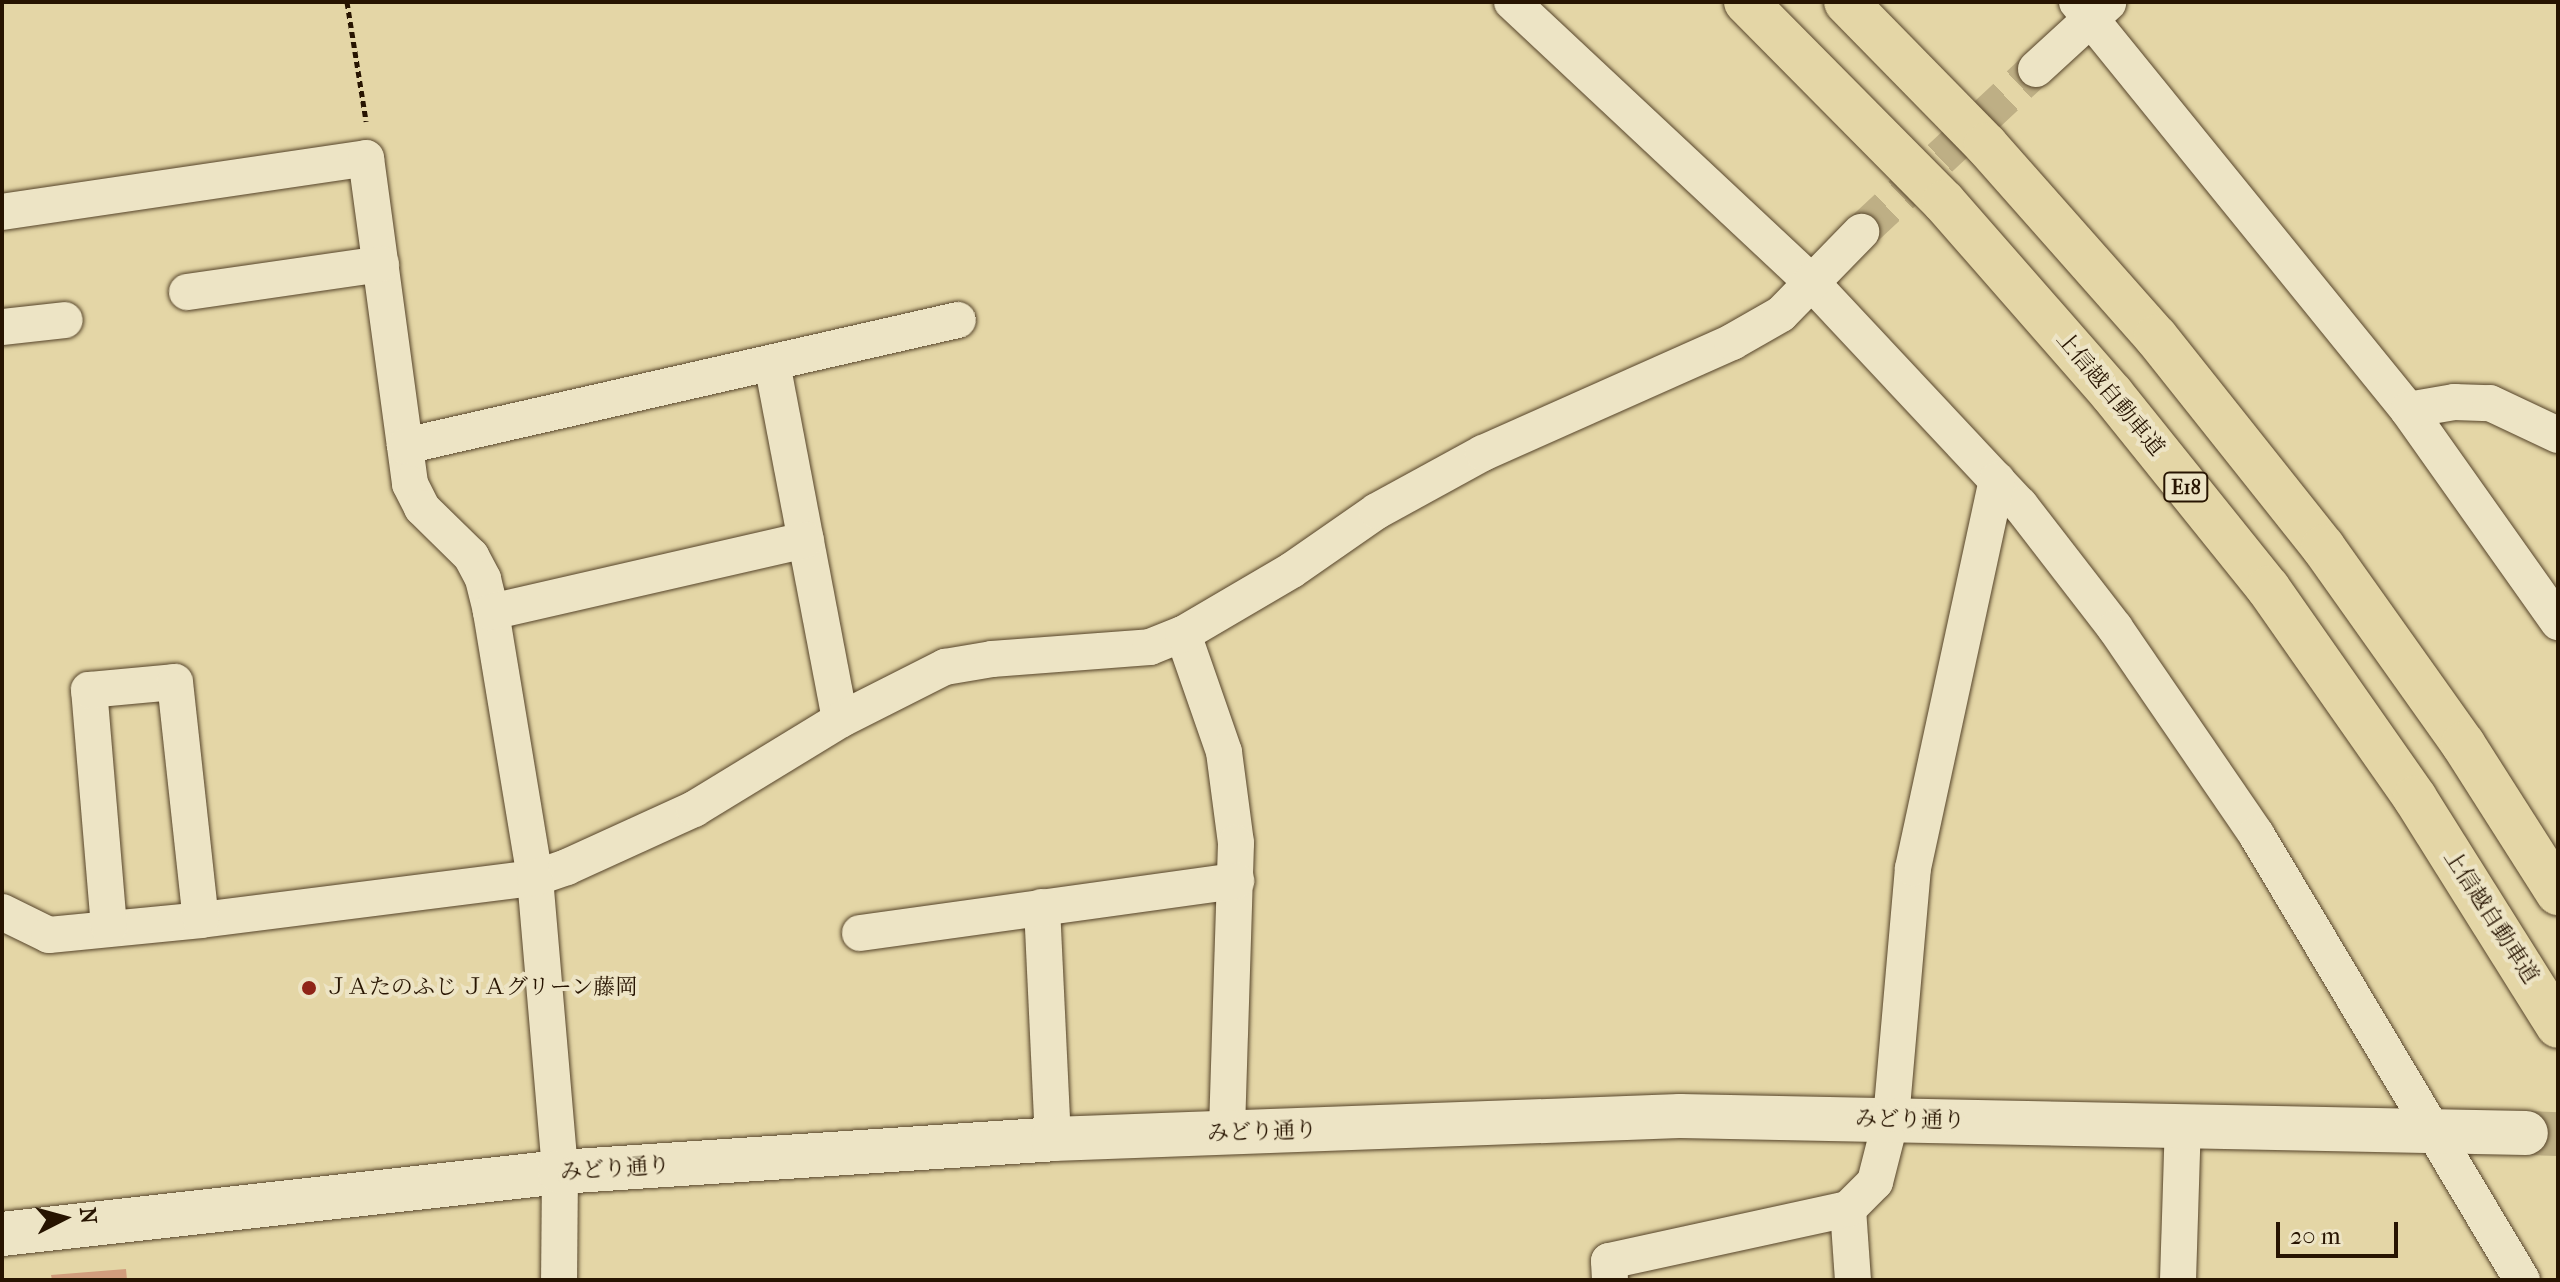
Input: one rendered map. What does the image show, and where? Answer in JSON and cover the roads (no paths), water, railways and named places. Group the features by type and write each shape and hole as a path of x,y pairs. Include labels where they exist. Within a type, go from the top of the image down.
{"highway":[{"name":"上信越自動車道","path":"1746,2 1944,202 2112,394 2268,588 2415,798 2558,1026"},
{"path":"1846,2 1986,145 2156,337 2323,547 2463,744 2558,893"}],"street":[{"path":"1512,2 1811,282 1997,480 2115,628 2256,834 2522,1280"},
{"path":"2036,69 2093,8 2408,410 2558,622"},
{"path":"2,212 366,158 410,484 422,508 471,556 483,579 491,612 535,878 560,1172 562,1277"},
{"path":"2,912 49,935 201,920 535,878 694,809 840,720 945,667 992,659 1150,647 1183,634 1292,570 1377,511 1483,453 1732,342 1781,314 1861,232"},
{"path":"187,292 381,264"},
{"path":"2,327 65,320"},
{"path":"405,446 958,320"},
{"path":"772,363 840,720"},
{"path":"2408,410 2454,402 2490,403 2558,435"},
{"path":"1610,1280 1609,1261 1848,1209 1875,1182 1891,1119 1913,868 1997,480"},
{"path":"491,612 806,540"},
{"path":"1183,634 1224,752 1236,843 1227,1133"},
{"path":"109,927 89,690 175,682 201,920"},
{"path":"860,933 1236,881"},
{"path":"1042,907 1053,1139"},
{"name":"みどり通り","path":"2,1234 560,1172 1053,1139 1680,1116 2526,1133"},
{"path":"2178,1280 2183,1124"},
{"path":"1848,1209 1853,1280"}],"tunnel":[{"path":"1861,232 2036,69"},
{"path":"2526,1133 2558,1134"}],"place":[{"name":"ＪＡたのふじ ＪＡグリーン藤岡","path":"309,988"}]}
